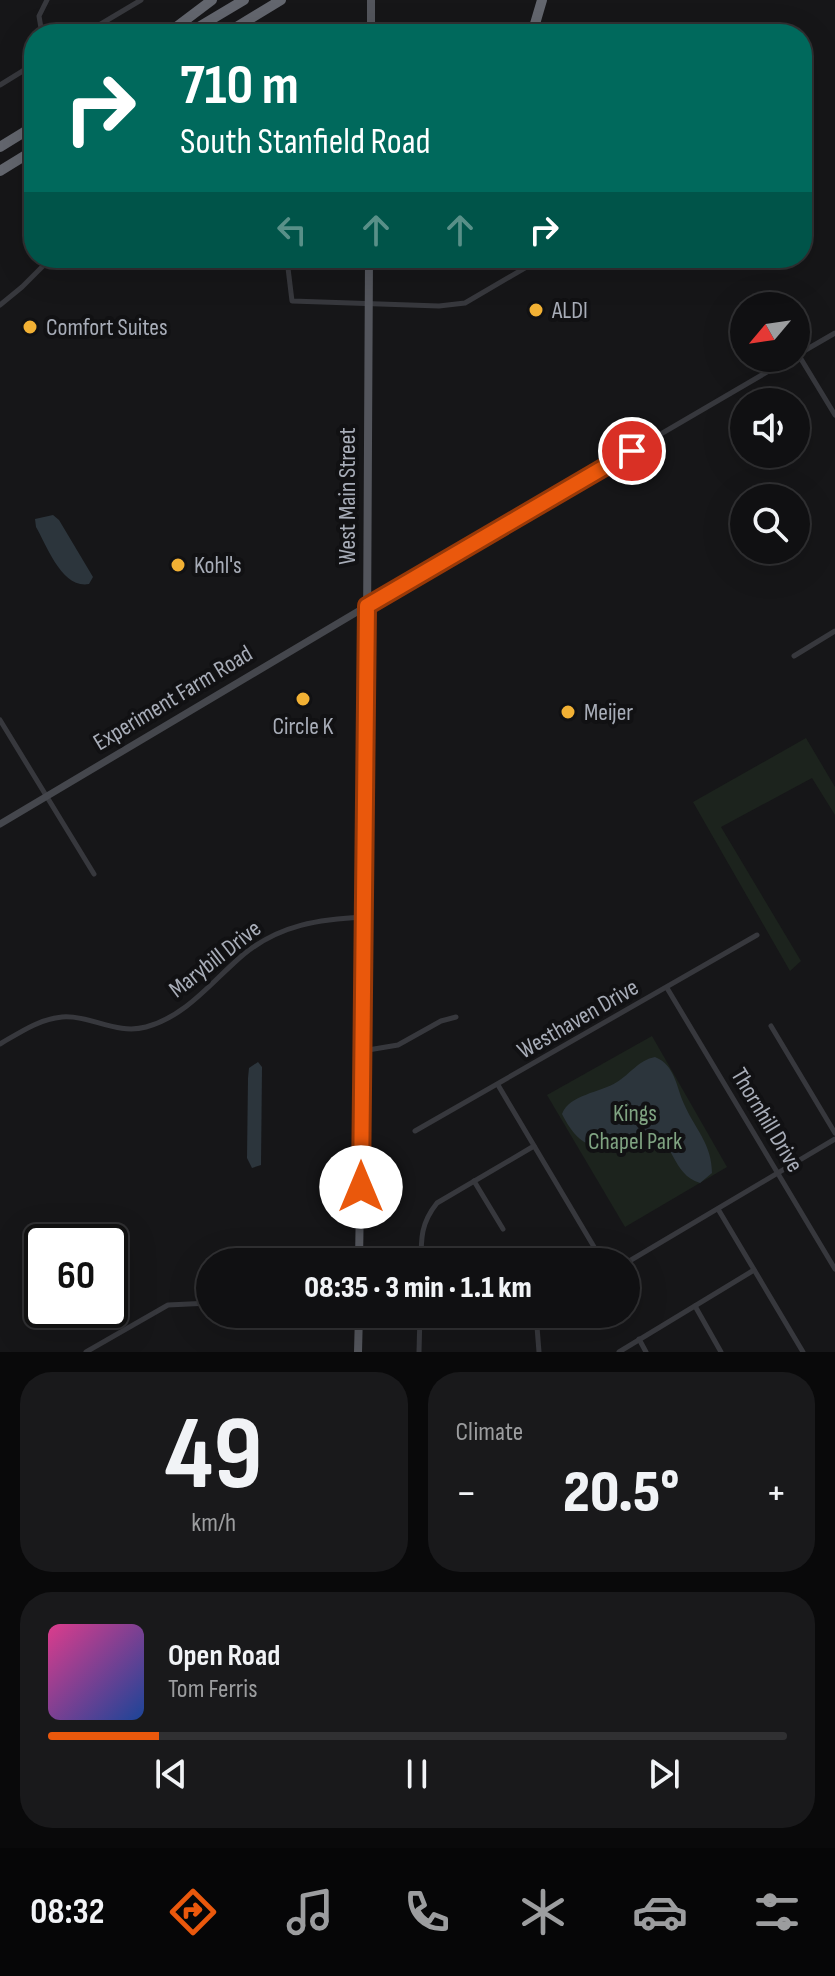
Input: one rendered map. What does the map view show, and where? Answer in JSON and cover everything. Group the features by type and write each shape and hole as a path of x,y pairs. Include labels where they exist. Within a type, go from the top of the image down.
{"highway":[{"path":"180,24 212,0"},
{"path":"204,24 244,0"},
{"path":"241,24 281,0"},
{"path":"535,24 542,0"},
{"path":"0,147 24,132"},
{"path":"0,172 24,159"}],"main road":[{"path":"371,0 371,24"},
{"name":"West Main Street","path":"359,1248 365,917 369,268"},
{"path":"358,1352 359,1328"}],"street":[{"path":"40,24 39,16 47,0"},
{"path":"101,24 141,0"},
{"path":"0,85 24,70"},
{"path":"0,305 40,268"},
{"path":"288,268 292,301 439,306 465,303 525,268"},
{"path":"810,347 835,333"},
{"path":"367,606 768,372"},
{"path":"806,372 835,415"},
{"name":"Experiment Farm Road","path":"0,824 367,606"},
{"path":"794,656 835,631"},
{"path":"0,720 94,874"},
{"name":"Marybill Drive","path":"0,1044 41,1022 60,1017 130,1030 146,1027 186,1007 244,954 287,928 326,919 365,917"},
{"name":"Westhaven Drive","path":"415,1131 757,935"},
{"name":"Thornhill Drive","path":"667,988 835,1269"},
{"path":"361,1051 398,1045 441,1021 456,1017"},
{"path":"771,1026 835,1133"},
{"path":"498,1085 595,1248"},
{"path":"640,1255 835,1139"},
{"path":"421,1248 421,1232 426,1217 437,1203 534,1146"},
{"path":"474,1181 503,1229"},
{"path":"718,1209 803,1352"},
{"path":"619,1352 754,1270"},
{"path":"86,1352 168,1305 196,1302"},
{"path":"695,1306 721,1352"},
{"path":"419,1352 420,1328"},
{"path":"537,1328 539,1352"},
{"path":"639,1339 646,1352"}],"green space":[{"path":"806,738 835,787 835,815 812,778 721,827 801,961 790,971 693,802"},
{"name":"Kings Chapel Park","path":"652,1036 727,1167 625,1227 547,1095"}],"shaded area":[{"path":"53,515 93,577 89,584 79,584 63,573 45,545 35,519"},
{"path":"655,1057 671,1071 709,1154 712,1173 700,1183 683,1172 664,1142 649,1131 614,1146 595,1146 580,1139 562,1114 578,1098 610,1086 639,1064"},
{"path":"258,1062 262,1067 261,1165 252,1168 247,1158 248,1078 249,1068"}],"place":[{"name":"ALDI","path":"536,310"},
{"name":"Comfort Suites","path":"30,327"},
{"name":"Kohl's","path":"178,565"},
{"name":"Circle K","path":"303,699"},
{"name":"Meijer","path":"568,712"}],"route":[{"path":"361,1187 367,606 632,451"}]}
